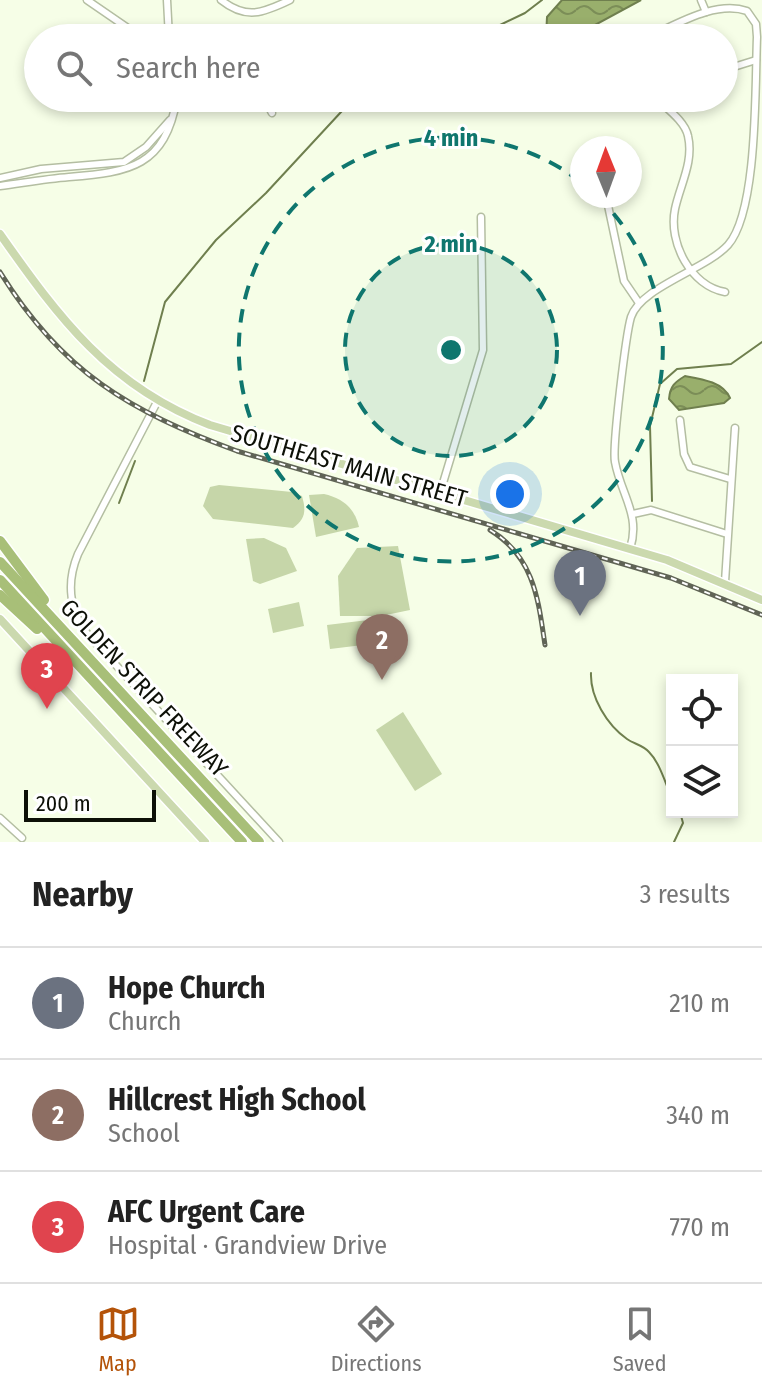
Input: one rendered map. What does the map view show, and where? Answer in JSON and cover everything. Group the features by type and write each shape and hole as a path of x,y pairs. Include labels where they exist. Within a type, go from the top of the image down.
{"highway":[{"path":"0,541 95,665"},
{"name":"GOLDEN STRIP FREEWAY","path":"0,562 259,842"},
{"name":"GOLDEN STRIP FREEWAY","path":"0,580 242,842"},
{"path":"0,595 85,672"}],"main road":[{"name":"SOUTHEAST MAIN STREET","path":"0,234 82,342 111,370 157,402 210,425 630,549 708,575 762,600"},
{"path":"0,619 205,842"}],"street":[{"path":"87,0 122,24"},
{"path":"167,0 168,24"},
{"path":"221,0 237,12 250,14 290,0"},
{"path":"701,0 706,12"},
{"path":"630,549 635,533 633,514 614,455 629,325 639,303 727,246 742,220 748,183 756,24 747,11 727,6 678,24"},
{"path":"738,66 756,60"},
{"path":"0,186 126,171 155,151 168,131 173,112"},
{"path":"671,112 689,138 688,169 673,214 679,245 690,272 704,286 725,292"},
{"path":"0,178 41,169 124,162 146,147 170,120"},
{"path":"609,208 624,281 639,303"},
{"path":"440,493 483,350 481,217"},
{"path":"157,402 78,554 70,578 73,607 90,637 279,842"},
{"path":"680,420 684,454 690,467 730,479"},
{"path":"725,582 735,428"},
{"path":"633,514 651,510 727,534"},
{"path":"708,575 717,571 724,562"},
{"path":"0,818 22,838"}],"shaded area":[{"path":"219,485 292,492 302,496 303,518 293,528 213,519 203,506 210,487"},
{"path":"324,494 347,505 359,527 316,537 309,495"},
{"path":"264,538 286,548 297,571 260,584 253,581 246,539"},
{"path":"398,546 410,610 381,616 340,616 338,576 357,548"},
{"path":"299,602 304,626 273,633 268,609"},
{"path":"368,620 371,644 330,649 327,625"},
{"path":"403,712 442,774 415,791 376,730"}],"water":[{"path":"562,0 641,0 597,24 547,24 547,17"},
{"path":"685,376 717,385 730,398 724,403 679,410 669,399 674,385"}],"waterway":[{"path":"502,24 542,0"},
{"path":"144,381 165,302 216,240 266,193 341,112"},
{"path":"652,501 650,426 660,384 677,369 731,364 762,342"},
{"path":"119,503 135,461"},
{"path":"591,673 593,691 607,718 620,733 653,757 666,784"},
{"path":"674,842 683,823 682,818"}],"railway":[{"path":"0,272 48,337 74,362 131,403 198,436 237,451 671,578 762,615"},
{"path":"490,530 505,541 525,566 536,595 545,645"}],"place":[{"name":"Hope Church","path":"580,616"},
{"name":"Hillcrest High School","path":"382,680"},
{"name":"AFC Urgent Care","path":"47,709"}]}
